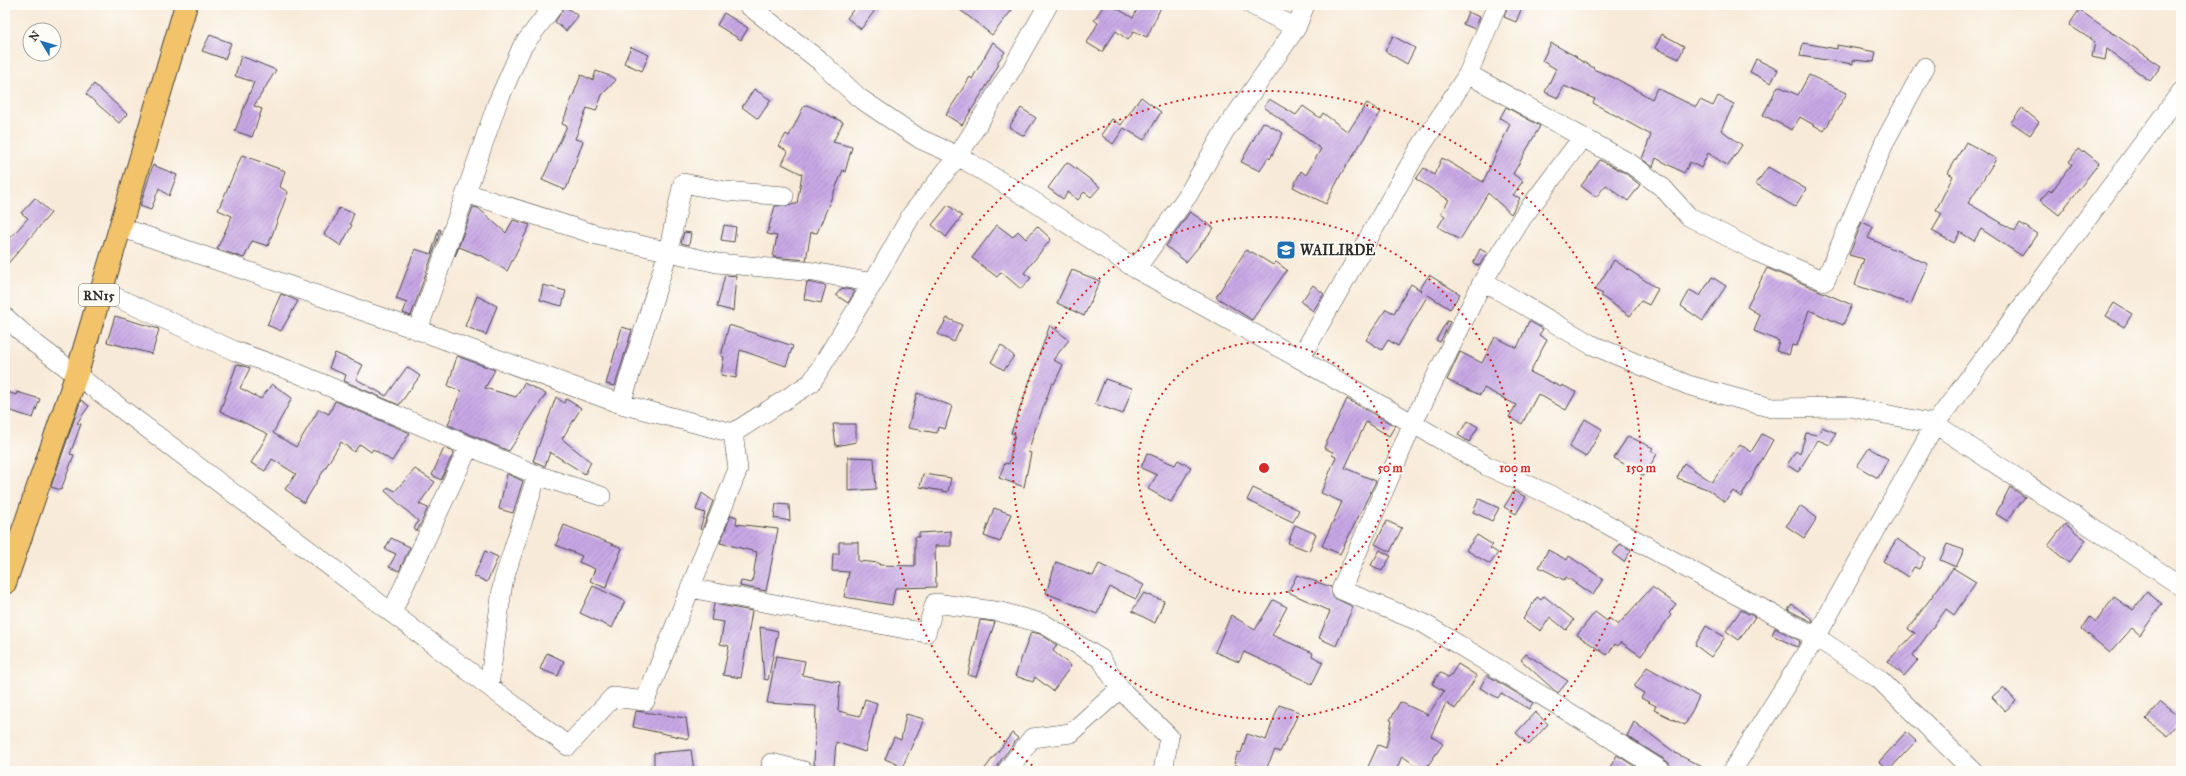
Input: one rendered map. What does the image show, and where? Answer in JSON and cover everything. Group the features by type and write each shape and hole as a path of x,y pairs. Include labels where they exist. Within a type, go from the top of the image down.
{"main road":[{"name":"RN15","path":"5,584 77,373 100,290 186,5"}],"street":[{"path":"418,330 497,104 522,47 554,5"},
{"path":"748,5 820,61 858,97 920,139 958,156 1071,225 1136,269 1300,359 1412,425 1487,466 1572,505 1816,637 1880,679 1973,771"},
{"path":"120,227 418,330 621,404 733,433 811,383 873,283 912,214 958,156 1013,67 1048,5"},
{"path":"1252,5 1296,28"},
{"path":"1136,269 1188,195 1224,132 1296,28 1305,5"},
{"path":"1300,359 1416,154 1468,74 1497,5"},
{"path":"1468,74 1631,164 1663,188 1688,216 1757,252 1825,281 1885,141 1925,66"},
{"path":"1732,771 1816,637 1935,424 2181,92"},
{"path":"1582,138 1522,218 1483,281 1412,425 1341,590 1423,623 1662,771"},
{"path":"621,404 668,252 683,183 724,191 784,196"},
{"path":"466,193 597,235 717,263 814,272 873,283"},
{"path":"1483,281 1590,344 1688,385 1772,408 1850,407 1935,424 2181,586"},
{"path":"100,290 235,351 297,373 537,475 601,496"},
{"path":"5,317 33,342 77,373 568,746 613,697 645,701 738,470 733,433"},
{"path":"392,612 469,446"},
{"path":"489,686 503,582 537,475"},
{"path":"690,588 926,633 935,603 1001,612 1044,624 1102,659 1120,689 1169,737 1163,771"},
{"path":"1007,771 1032,738 1070,733 1120,689"},
{"path":"771,763 804,771"}],"building":[{"path":"857,5 879,5 861,29 847,18"},
{"path":"954,5 1016,5 992,35"},
{"path":"1104,5 1111,5 1133,18 1139,5 1162,5 1147,37 1134,31 1128,40 1116,31 1102,52 1087,43 1098,23 1094,20"},
{"path":"1508,5 1523,5 1516,22 1504,17"},
{"path":"565,6 578,16 566,31 555,22"},
{"path":"2079,10 2161,66 2150,81 2107,49 2105,60 2092,57 2095,42 2069,25"},
{"path":"1468,12 1480,17 1475,29 1463,24"},
{"path":"724,13 748,28 741,40 717,25"},
{"path":"1662,34 1684,46 1679,59 1655,48"},
{"path":"210,35 231,43 225,59 202,51"},
{"path":"1393,36 1415,48 1407,64 1385,51"},
{"path":"993,42 1005,52 997,63 999,64 989,82 962,125 946,115 970,77 972,79"},
{"path":"1551,43 1577,57 1576,58 1594,68 1593,69 1617,79 1652,99 1657,88 1696,107 1700,100 1713,106 1718,96 1734,104 1721,130 1742,145 1728,166 1708,153 1701,168 1690,162 1684,173 1656,158 1653,167 1642,159 1651,135 1593,103 1595,99 1564,86 1558,98 1545,92 1556,69 1542,61"},
{"path":"1803,43 1837,49 1837,45 1876,52 1874,62 1853,60 1853,64 1800,56"},
{"path":"631,47 649,55 642,71 624,63"},
{"path":"241,56 276,70 254,106 262,109 252,137 235,131 254,82 235,76"},
{"path":"1756,59 1778,70 1771,83 1750,72"},
{"path":"596,71 616,80 602,95 596,111 587,108 575,139 583,141 565,190 542,180 567,126 562,124 581,75 593,80"},
{"path":"1809,75 1847,93 1824,131 1800,117 1792,130 1763,115 1778,86 1798,95"},
{"path":"94,84 127,114 119,123 86,94"},
{"path":"754,89 771,100 758,119 742,107"},
{"path":"1141,97 1161,112 1144,140 1124,128 1113,144 1101,135 1112,119 1121,125"},
{"path":"1269,99 1296,115 1303,106 1320,118 1323,113 1348,132 1367,103 1381,112 1341,174 1326,204 1293,187 1301,171 1306,175 1321,149 1264,107"},
{"path":"807,105 843,122 833,142 852,147 845,172 843,170 817,233 811,232 806,260 773,257 777,236 767,234 775,206 797,204 802,174 782,164 788,152 779,146 786,134 789,136 804,106"},
{"path":"1506,107 1540,126 1513,174 1523,181 1513,195 1520,198 1511,214 1488,193 1460,240 1438,227 1445,216 1441,213 1449,200 1416,179 1424,168 1434,175 1442,158 1483,182 1510,124 1500,118"},
{"path":"1021,108 1036,118 1024,136 1009,127"},
{"path":"2022,108 2039,122 2030,135 2011,122"},
{"path":"1263,122 1283,133 1270,159 1268,157 1260,171 1241,162"},
{"path":"1966,142 1996,159 1968,203 2015,231 2020,223 2037,234 2022,256 1981,229 1974,241 1960,232 1954,243 1932,231 1942,214 1936,210 1953,176 1948,173"},
{"path":"2078,149 2083,153 2084,151 2099,163 2059,215 2040,200 2049,190 2051,192 2072,164 2069,162"},
{"path":"242,155 285,171 280,187 288,192 268,246 252,241 244,258 217,249 232,216 218,210"},
{"path":"1600,160 1625,173 1640,185 1628,201 1606,185 1596,197 1581,186"},
{"path":"1067,162 1100,187 1091,197 1084,192 1078,200 1068,192 1063,199 1048,188"},
{"path":"153,165 177,175 169,196 159,188 151,210 140,206"},
{"path":"1768,167 1806,189 1795,207 1756,184"},
{"path":"35,198 51,213 5,267 5,244 28,218 21,213"},
{"path":"948,205 962,216 946,237 932,225"},
{"path":"473,207 478,208 506,233 513,220 530,225 507,271 484,257 459,247 455,256"},
{"path":"339,208 354,213 350,224 352,225 341,246 324,234"},
{"path":"1190,212 1214,228 1186,262 1166,246"},
{"path":"1862,222 1873,227 1868,238 1928,264 1911,304 1855,285 1864,259 1849,255"},
{"path":"724,225 736,227 734,242 721,240"},
{"path":"997,225 1013,237 1018,231 1026,239 1037,226 1051,239 1024,273 1031,278 1021,289 1001,272 997,277 972,258"},
{"path":"439,229 441,230 411,316 403,313 407,303 396,299 415,249 431,254"},
{"path":"684,232 691,233 689,245 681,243"},
{"path":"1480,249 1487,253 1479,266 1473,263"},
{"path":"1246,250 1273,265 1276,262 1287,270 1252,320 1216,297"},
{"path":"1614,260 1658,289 1649,305 1641,301 1630,316 1601,296 1603,294 1595,290"},
{"path":"1767,268 1852,305 1843,325 1809,310 1797,346 1792,345 1789,355 1776,351 1779,341 1754,331 1760,315 1747,307"},
{"path":"1072,270 1100,281 1084,316 1057,303"},
{"path":"725,275 736,276 733,311 717,307"},
{"path":"1429,275 1460,294 1450,309 1428,295 1398,346 1388,340 1382,350 1366,340 1386,309 1394,313 1411,284 1422,291 1420,289"},
{"path":"1712,277 1726,286 1703,321 1681,306 1690,290 1700,296"},
{"path":"807,282 826,286 821,303 804,299"},
{"path":"543,285 566,291 562,306 540,300"},
{"path":"1313,285 1324,294 1313,311 1301,302"},
{"path":"842,288 855,291 848,303 836,295"},
{"path":"281,294 298,301 281,331 267,325"},
{"path":"477,296 497,306 486,335 465,326"},
{"path":"2114,303 2132,314 2124,327 2106,316"},
{"path":"115,316 159,329 152,354 107,342"},
{"path":"947,318 962,325 954,342 938,334"},
{"path":"1447,321 1450,322 1440,342 1436,340"},
{"path":"1529,321 1543,329 1539,335 1547,340 1530,372 1561,387 1562,385 1576,392 1566,410 1538,394 1522,424 1509,417 1516,405 1484,388 1480,395 1447,380 1460,352 1482,363 1495,337 1517,348"},
{"path":"729,325 793,346 786,366 740,350 736,378 721,375 724,357 721,356"},
{"path":"1050,325 1069,340 1053,360 1063,365 1054,384 1052,383 1035,430 1028,452 1031,453 1024,487 999,478 1005,463 1009,464 1015,434 1011,433"},
{"path":"622,327 632,330 615,386 606,384"},
{"path":"1001,345 1014,356 1004,370 991,362"},
{"path":"335,353 363,365 356,379 386,396 407,367 420,376 399,405 344,381 346,375 329,368"},
{"path":"457,356 495,370 485,388 516,397 524,383 546,394 509,451 448,425 461,391 448,386"},
{"path":"237,364 250,368 240,388 261,399 272,384 292,398 273,433 296,447 319,409 329,414 335,401 410,433 392,461 373,449 371,452 360,444 354,452 341,442 304,503 285,489 296,474 272,459 265,471 251,463 268,434 220,411"},
{"path":"1105,379 1132,388 1123,414 1095,404"},
{"path":"5,391 16,395 17,392 40,399 33,418 5,409"},
{"path":"917,393 952,406 945,429 938,427 937,433 908,428"},
{"path":"556,397 564,403 566,399 581,408 562,439 591,462 585,474 550,452 545,466 533,461"},
{"path":"1347,399 1395,426 1389,436 1366,422 1345,468 1376,481 1340,554 1322,546 1342,502 1321,493 1336,457 1332,455 1333,452 1324,448"},
{"path":"81,400 89,406 77,423 81,424 70,454 74,455 61,490 51,487"},
{"path":"1585,419 1602,429 1586,457 1569,447"},
{"path":"1468,421 1478,427 1469,442 1458,435"},
{"path":"833,424 856,424 856,442 836,446"},
{"path":"1822,427 1836,433 1830,445 1818,440 1798,472 1787,465 1796,451 1800,454 1806,433 1818,435"},
{"path":"1762,434 1773,440 1741,497 1733,491 1725,502 1707,489 1677,478 1684,463 1712,482 1740,444 1751,452"},
{"path":"1628,436 1653,448 1651,451 1657,454 1644,476 1614,458"},
{"path":"444,448 454,452 441,480 432,475"},
{"path":"1869,448 1888,459 1878,478 1857,466"},
{"path":"1147,453 1175,465 1178,460 1191,467 1171,502 1148,489 1157,475 1141,468"},
{"path":"848,457 874,458 876,489 848,491"},
{"path":"415,469 435,482 419,504 428,508 417,531 414,529 418,521 385,491 388,487 395,491"},
{"path":"507,474 523,481 513,513 499,509"},
{"path":"923,474 951,478 948,492 920,487"},
{"path":"2010,487 2025,497 2007,521 1996,514"},
{"path":"1253,488 1299,510 1293,522 1247,500"},
{"path":"1514,491 1526,497 1516,514 1504,507"},
{"path":"702,493 713,501 702,530 700,529 705,513 696,510"},
{"path":"1479,499 1499,508 1492,521 1473,512"},
{"path":"776,504 789,505 790,521 774,518"},
{"path":"1801,506 1817,518 1804,538 1786,526"},
{"path":"994,508 1011,514 1000,542 984,536"},
{"path":"731,515 737,517 736,524 778,529 766,591 740,586 741,581 752,583 757,552 720,543"},
{"path":"1387,521 1402,528 1390,552 1375,544"},
{"path":"2065,524 2086,540 2069,563 2048,546"},
{"path":"564,525 622,548 606,588 590,581 595,569 579,562 582,556 556,545"},
{"path":"1295,525 1316,534 1309,551 1288,543"},
{"path":"951,531 951,546 935,546 936,587 895,588 892,605 844,597 849,572 832,571 833,554 839,554 839,542 858,542 858,561 879,563 879,565 915,566 915,537 919,537 919,533"},
{"path":"1477,535 1493,545 1490,548 1498,553 1490,564 1466,550"},
{"path":"391,538 410,547 399,571 389,567 396,554 385,549"},
{"path":"1897,539 1925,558 1919,569 1914,567 1908,577 1883,561"},
{"path":"1620,544 1631,550 1624,562 1613,554"},
{"path":"1947,544 1964,550 1956,567 1940,560"},
{"path":"1380,550 1391,556 1382,571 1371,565"},
{"path":"1548,550 1567,560 1569,556 1603,579 1593,595 1566,577 1564,580 1539,567"},
{"path":"485,551 498,557 487,582 474,576"},
{"path":"1056,562 1093,576 1099,564 1144,585 1136,599 1110,587 1097,614 1046,593"},
{"path":"1953,568 1976,582 1954,615 1946,609 1913,655 1918,660 1904,676 1888,661 1915,633 1908,629"},
{"path":"1297,575 1331,587 1333,597 1353,607 1336,646 1319,638 1330,611 1288,592"},
{"path":"593,586 625,601 612,628 580,613"},
{"path":"1652,587 1676,604 1669,613 1671,615 1641,656 1621,642 1618,646 1615,644 1607,655 1577,635 1595,612 1607,621 1609,618 1618,625"},
{"path":"2147,592 2162,604 2140,635 2132,628 2110,653 2082,629 2090,617 2096,622 2114,597 2133,610"},
{"path":"1144,593 1164,601 1155,623 1132,611"},
{"path":"1544,596 1574,620 1566,630 1550,617 1541,631 1523,619 1537,597 1541,600"},
{"path":"1273,600 1287,607 1272,635 1313,653 1312,656 1323,662 1312,684 1244,652 1239,662 1215,652 1231,615 1255,630"},
{"path":"714,604 752,611 741,678 723,675 729,646 720,644 724,622 711,620"},
{"path":"1792,604 1813,620 1812,622 1788,610"},
{"path":"1741,610 1755,617 1739,640 1726,631"},
{"path":"980,620 995,622 976,677 968,675"},
{"path":"1706,626 1725,637 1711,657 1695,645"},
{"path":"760,627 778,631 768,680 764,679"},
{"path":"1775,628 1800,641 1797,647 1772,635"},
{"path":"1031,632 1040,634 1057,645 1053,651 1071,666 1053,691 1035,677 1033,682 1015,676"},
{"path":"547,653 564,661 558,676 540,669"},
{"path":"1526,654 1568,681 1558,693 1521,660"},
{"path":"776,656 805,661 802,675 840,682 838,711 860,716 865,699 877,703 865,752 836,742 834,766 814,765 816,706 767,703"},
{"path":"1458,664 1477,676 1455,709 1446,703 1431,736 1443,744 1424,771 1402,756 1396,771 1366,771 1378,745 1386,748 1392,721 1390,720 1400,702 1428,715 1444,691 1432,684 1440,672 1449,678"},
{"path":"1647,667 1699,697 1685,725 1654,710 1656,706 1641,698 1644,693 1634,687"},
{"path":"1487,675 1533,703 1529,709 1501,693 1498,698 1480,688"},
{"path":"2003,687 2016,701 2005,711 1992,697"},
{"path":"2161,702 2181,718 2167,736 2146,719"},
{"path":"1279,705 1299,712 1280,752 1275,750 1265,771 1250,771 1234,764 1238,752 1241,753 1247,734 1266,740"},
{"path":"636,711 686,718 689,739 633,727"},
{"path":"1535,712 1548,724 1529,745 1516,733"},
{"path":"906,714 924,719 901,770 896,769 897,764 885,759 894,737 901,740"},
{"path":"1634,722 1677,754 1710,771 1673,771 1668,762 1627,736"},
{"path":"1906,732 1916,741 1889,770 1879,762"},
{"path":"1012,733 1018,738 998,764 996,771 983,771"},
{"path":"691,750 694,771 654,771 654,753"},
{"path":"1617,755 1642,771 1608,771"}],"place":[{"name":"WAILIRDE","path":"1286,250"}]}
